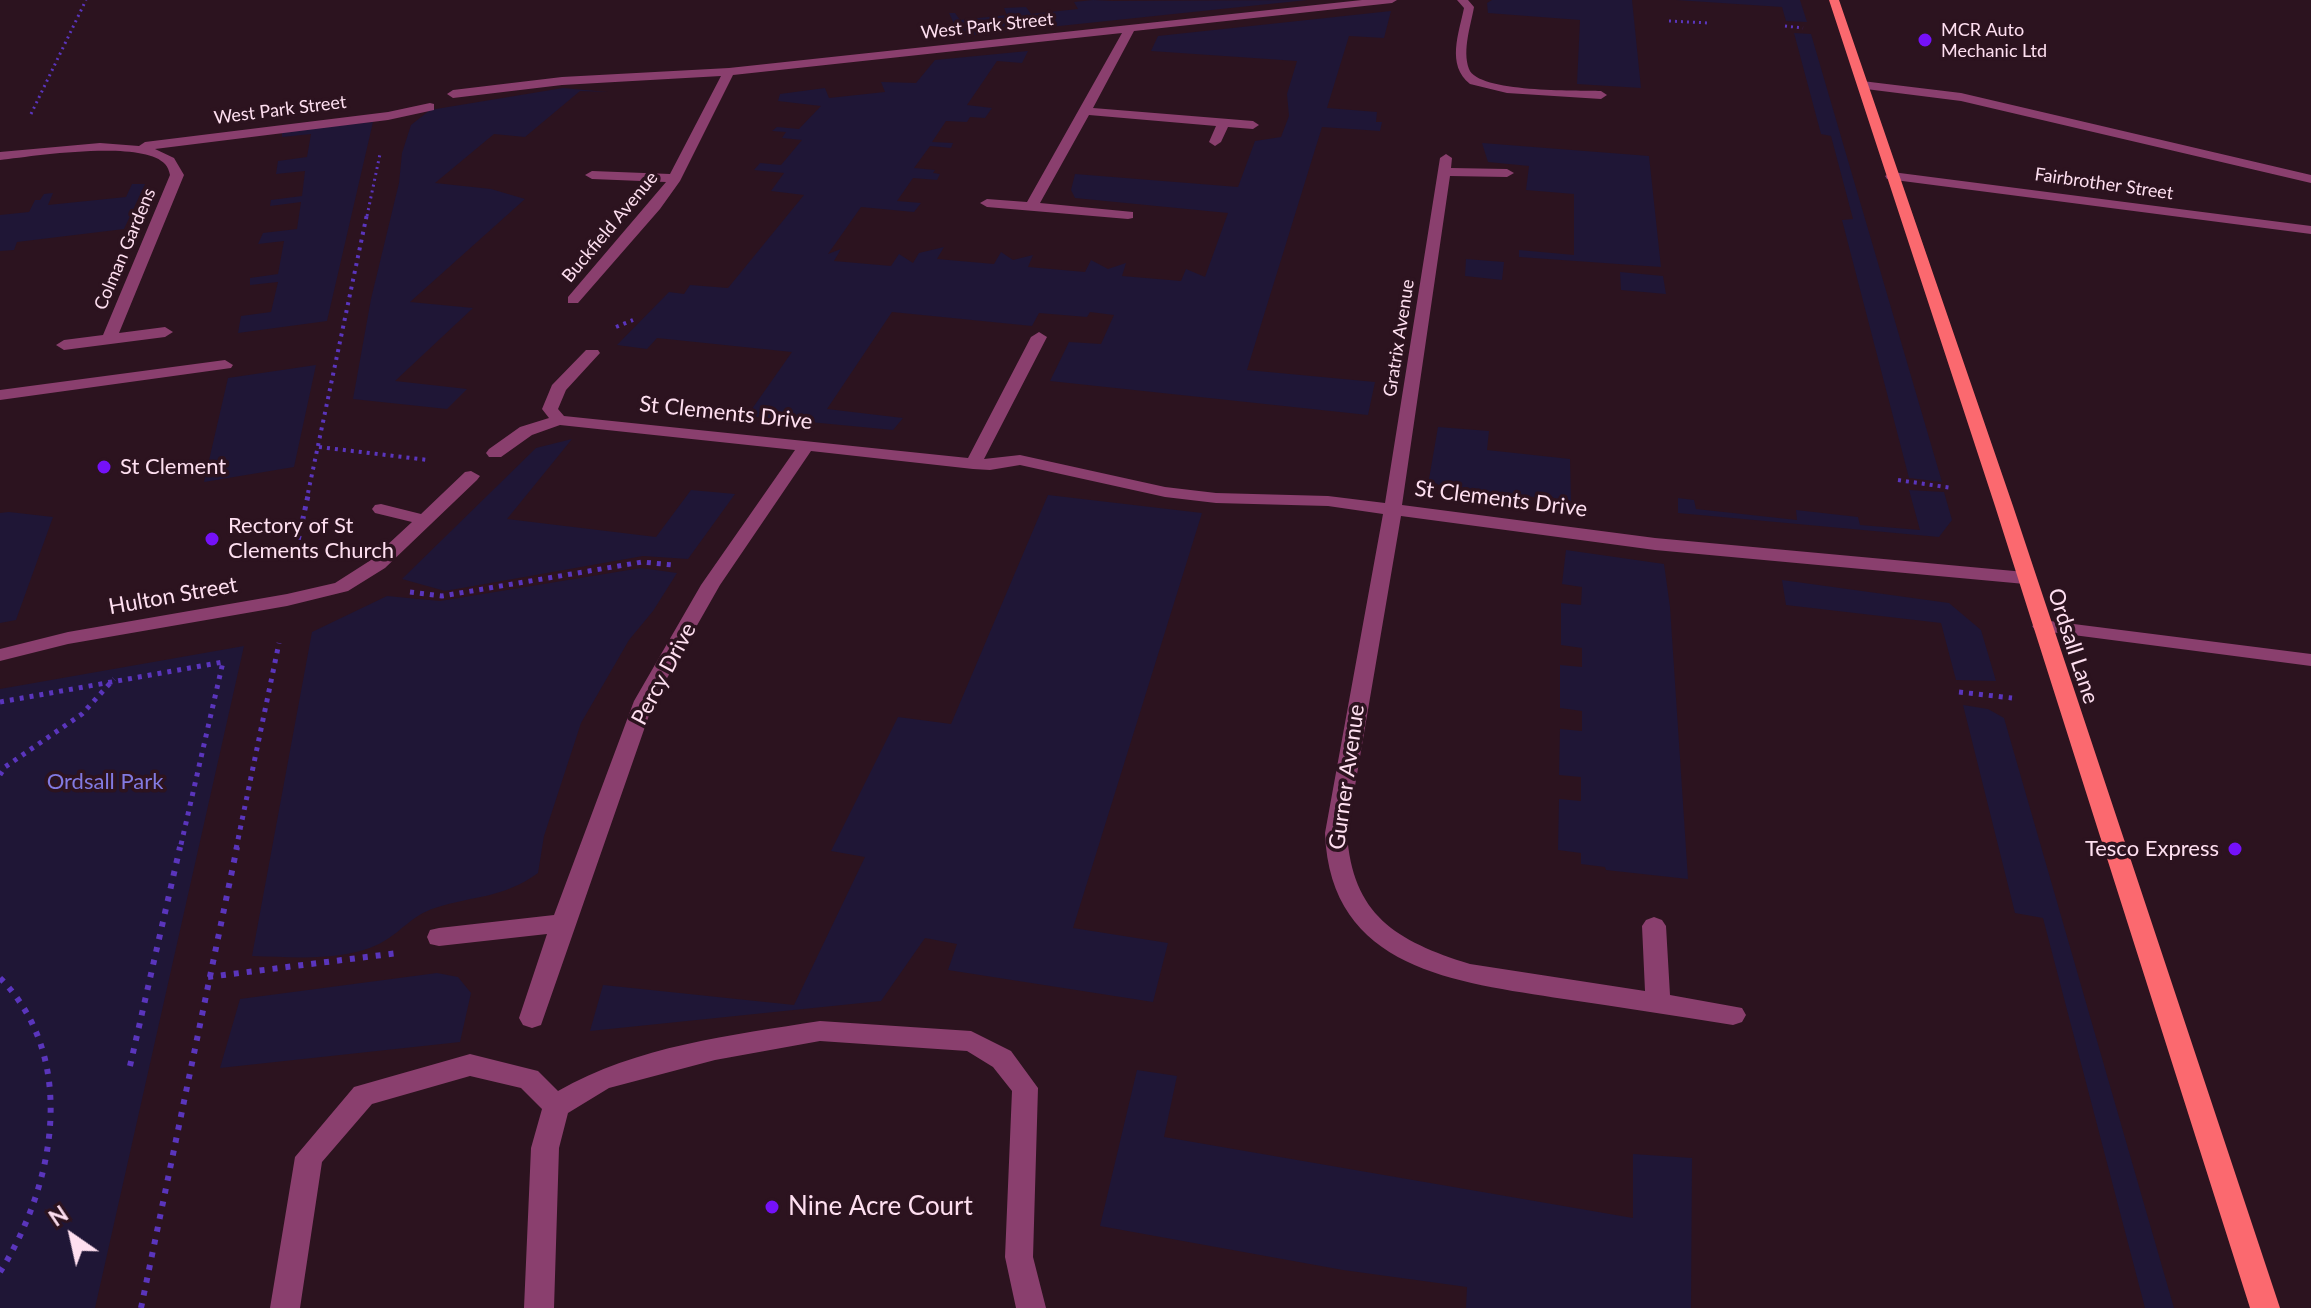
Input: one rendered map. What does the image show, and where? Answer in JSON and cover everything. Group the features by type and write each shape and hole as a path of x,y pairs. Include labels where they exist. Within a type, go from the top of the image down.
{"main road":[{"name":"Ordsall Lane","path":"1834,0 2004,506 2265,1308"}],"street":[{"name":"West Park Street","path":"453,94 562,81 729,72 1392,0"},
{"path":"1462,0 1469,7 1462,66 1465,83 1601,95"},
{"path":"1031,207 1126,39 1129,28"},
{"name":"Buckfield Avenue","path":"573,300 655,206 674,178 726,83 729,72"},
{"path":"1862,85 1961,97 2311,179"},
{"name":"West Park Street","path":"133,148 388,116 430,107"},
{"path":"1086,111 1253,125"},
{"path":"1215,142 1223,123"},
{"name":"Colman Gardens","path":"0,156 102,147 151,149 173,159 177,175 109,339"},
{"name":"Gratrix Avenue","path":"1391,509 1445,165 1507,173"},
{"name":"Buckfield Avenue","path":"592,175 674,178"},
{"name":"Fairbrother Street","path":"1892,176 2311,230"},
{"path":"987,203 1128,215"},
{"name":"Colman Gardens","path":"64,345 165,332"},
{"path":"973,464 1039,337"},
{"path":"495,453 526,431 559,420 550,409 558,388 592,353"},
{"path":"0,395 225,365"},
{"name":"St Clements Drive","path":"559,420 973,464 990,465 1020,460 1165,492 1216,498 1328,501 1655,544 2025,578"},
{"name":"Percy Drive","path":"532,1018 563,923 644,701 711,585 807,445"},
{"name":"Hulton Street","path":"0,655 68,638 287,600 341,587 378,564 471,476"},
{"path":"381,509 425,520"},
{"name":"Gurner Avenue","path":"1391,509 1336,833 1334,856 1339,879 1351,901 1368,923 1396,945 1431,963 1470,974 1733,1015"},
{"path":"2042,626 2311,660"},
{"path":"439,937 563,923"},
{"path":"1654,926 1658,1004"},
{"path":"539,1308 545,1148 556,1106 602,1079 715,1049 820,1031 971,1041 1002,1059 1025,1088 1019,1257 1031,1308"},
{"path":"285,1308 309,1157 363,1095 470,1065 529,1079 556,1106"}],"path":[{"path":"29,118 86,0"},
{"path":"1669,21 1709,23"},
{"path":"294,562 388,116"},
{"path":"319,447 434,461"},
{"path":"1898,480 1943,487"},
{"path":"407,591 442,596 642,562 682,566"},
{"path":"141,1308 281,632"},
{"path":"0,702 223,662 130,1066"},
{"path":"0,775 5,767 89,708 111,688 119,667"},
{"path":"1959,692 2012,698"},
{"path":"208,977 399,953"},
{"path":"0,978 14,988 35,1027 47,1072 50,1124 42,1183 10,1257 0,1272"}],"green space":[{"path":"1307,0 964,36 949,13 955,13 960,20 1007,15 1004,8 1026,7 1031,14 1078,9 1074,2"},
{"path":"1492,0 1632,0 1641,88 1577,84 1580,20 1488,13 1487,3"},
{"path":"1676,0 1800,0 1807,22 1786,21 1782,7"},
{"path":"1391,11 1384,38 1349,36 1327,108 1377,112 1376,122 1382,122 1380,131 1322,127 1247,370 1375,382 1368,415 1050,381 1069,342 1101,344 1114,315 1090,312 1087,317 1039,313 1032,326 892,312 827,409 903,418 893,430 747,416 792,352 657,338 647,349 617,345 669,292 684,294 690,285 728,288 804,195 771,191 784,173 754,170 760,163 781,165 802,140 782,138 786,132 772,131 777,127 799,129 821,106 778,101 780,94 825,88 829,98 885,92 881,82 916,83 935,60 1028,51 1022,63 997,61 967,105 992,108 985,118 970,117 967,122 946,121 932,142 953,143 951,148 930,146 914,168 935,170 933,173 940,174 937,180 913,178 897,201 921,203 914,212 861,207 828,254 841,249 834,261 891,266 899,254 913,263 919,253 944,247 937,259 994,264 1001,252 1013,260 1033,255 1028,267 1085,272 1091,260 1108,269 1126,263 1122,276 1181,281 1186,269 1205,277 1228,213 1075,198 1071,190 1075,174 1238,187 1255,141 1281,137 1289,116 1287,94 1297,61 1151,51 1158,36"},
{"path":"1794,33 1811,34 1942,482 1909,478 1842,220 1853,219 1831,136 1821,134"},
{"path":"563,88 608,92 580,91 525,137 494,134 435,183 491,189 525,199 410,302 473,308 395,381 467,389 447,409 353,399 371,299 399,183 402,153 411,125 430,110"},
{"path":"373,122 327,321 238,333 241,316 271,312 278,282 250,285 250,278 278,274 284,241 258,244 263,233 297,229 301,202 270,206 271,200 302,196 305,171 276,174 278,161 307,157 311,134 282,137 282,131"},
{"path":"1482,143 1649,156 1661,267 1519,257 1519,250 1574,255 1574,194 1526,190 1529,166 1488,162"},
{"path":"132,184 145,184 124,229 17,242 14,250 0,251 0,215 29,212 35,200 40,200 44,194 53,193 48,205 126,197"},
{"path":"1466,259 1504,262 1502,280 1465,276"},
{"path":"1620,272 1663,276 1666,294 1621,290"},
{"path":"316,365 294,467 204,482 228,378"},
{"path":"1438,427 1489,431 1487,450 1570,459 1571,501 1442,487 1429,479"},
{"path":"572,439 507,519 656,537 691,490 735,494 688,559 643,556 445,591 402,579 536,448"},
{"path":"1909,490 1944,492 1952,520 1939,537 1678,513 1678,498 1694,500 1696,509 1797,520 1796,510 1858,517 1860,525 1920,530"},
{"path":"1048,495 1202,513 1073,928 1168,943 1153,1002 948,970 957,944 925,938 881,1001 590,1031 603,985 794,1005 865,857 831,851 898,717 951,724"},
{"path":"0,513 53,517 16,620 0,623"},
{"path":"1566,550 1664,564 1670,607 1688,879 1606,870 1605,867 1581,864 1581,853 1558,850 1559,799 1581,801 1581,777 1559,775 1560,729 1582,731 1582,711 1560,708 1560,665 1582,667 1582,648 1561,645 1561,603 1581,605 1582,587 1562,584"},
{"path":"641,568 677,573 653,611 629,640 581,723 544,836 538,873 512,888 426,911 387,940 365,950 317,957 252,956 312,632 387,596 440,601"},
{"path":"1782,580 1949,603 1981,630 1996,681 1956,680 1941,623 1786,605"},
{"name":"Ordsall Park","path":"244,646 95,1308 0,1308 0,689"},
{"path":"1963,705 1988,709 2004,718 2174,1308 2145,1308 2043,918 2015,913"},
{"path":"437,973 458,977 471,993 460,1042 220,1068 240,999"},
{"path":"1137,1070 1177,1076 1164,1137 1633,1218 1633,1154 1692,1158 1691,1308 1466,1308 1467,1287 1343,1270 1100,1226"}],"place":[{"name":"MCR Auto Mechanic Ltd","path":"1925,40"},
{"name":"St Clement","path":"104,467"},
{"name":"Rectory of St Clements Church","path":"212,539"},
{"name":"Tesco Express","path":"2235,849"},
{"name":"Nine Acre Court","path":"772,1207"}]}
